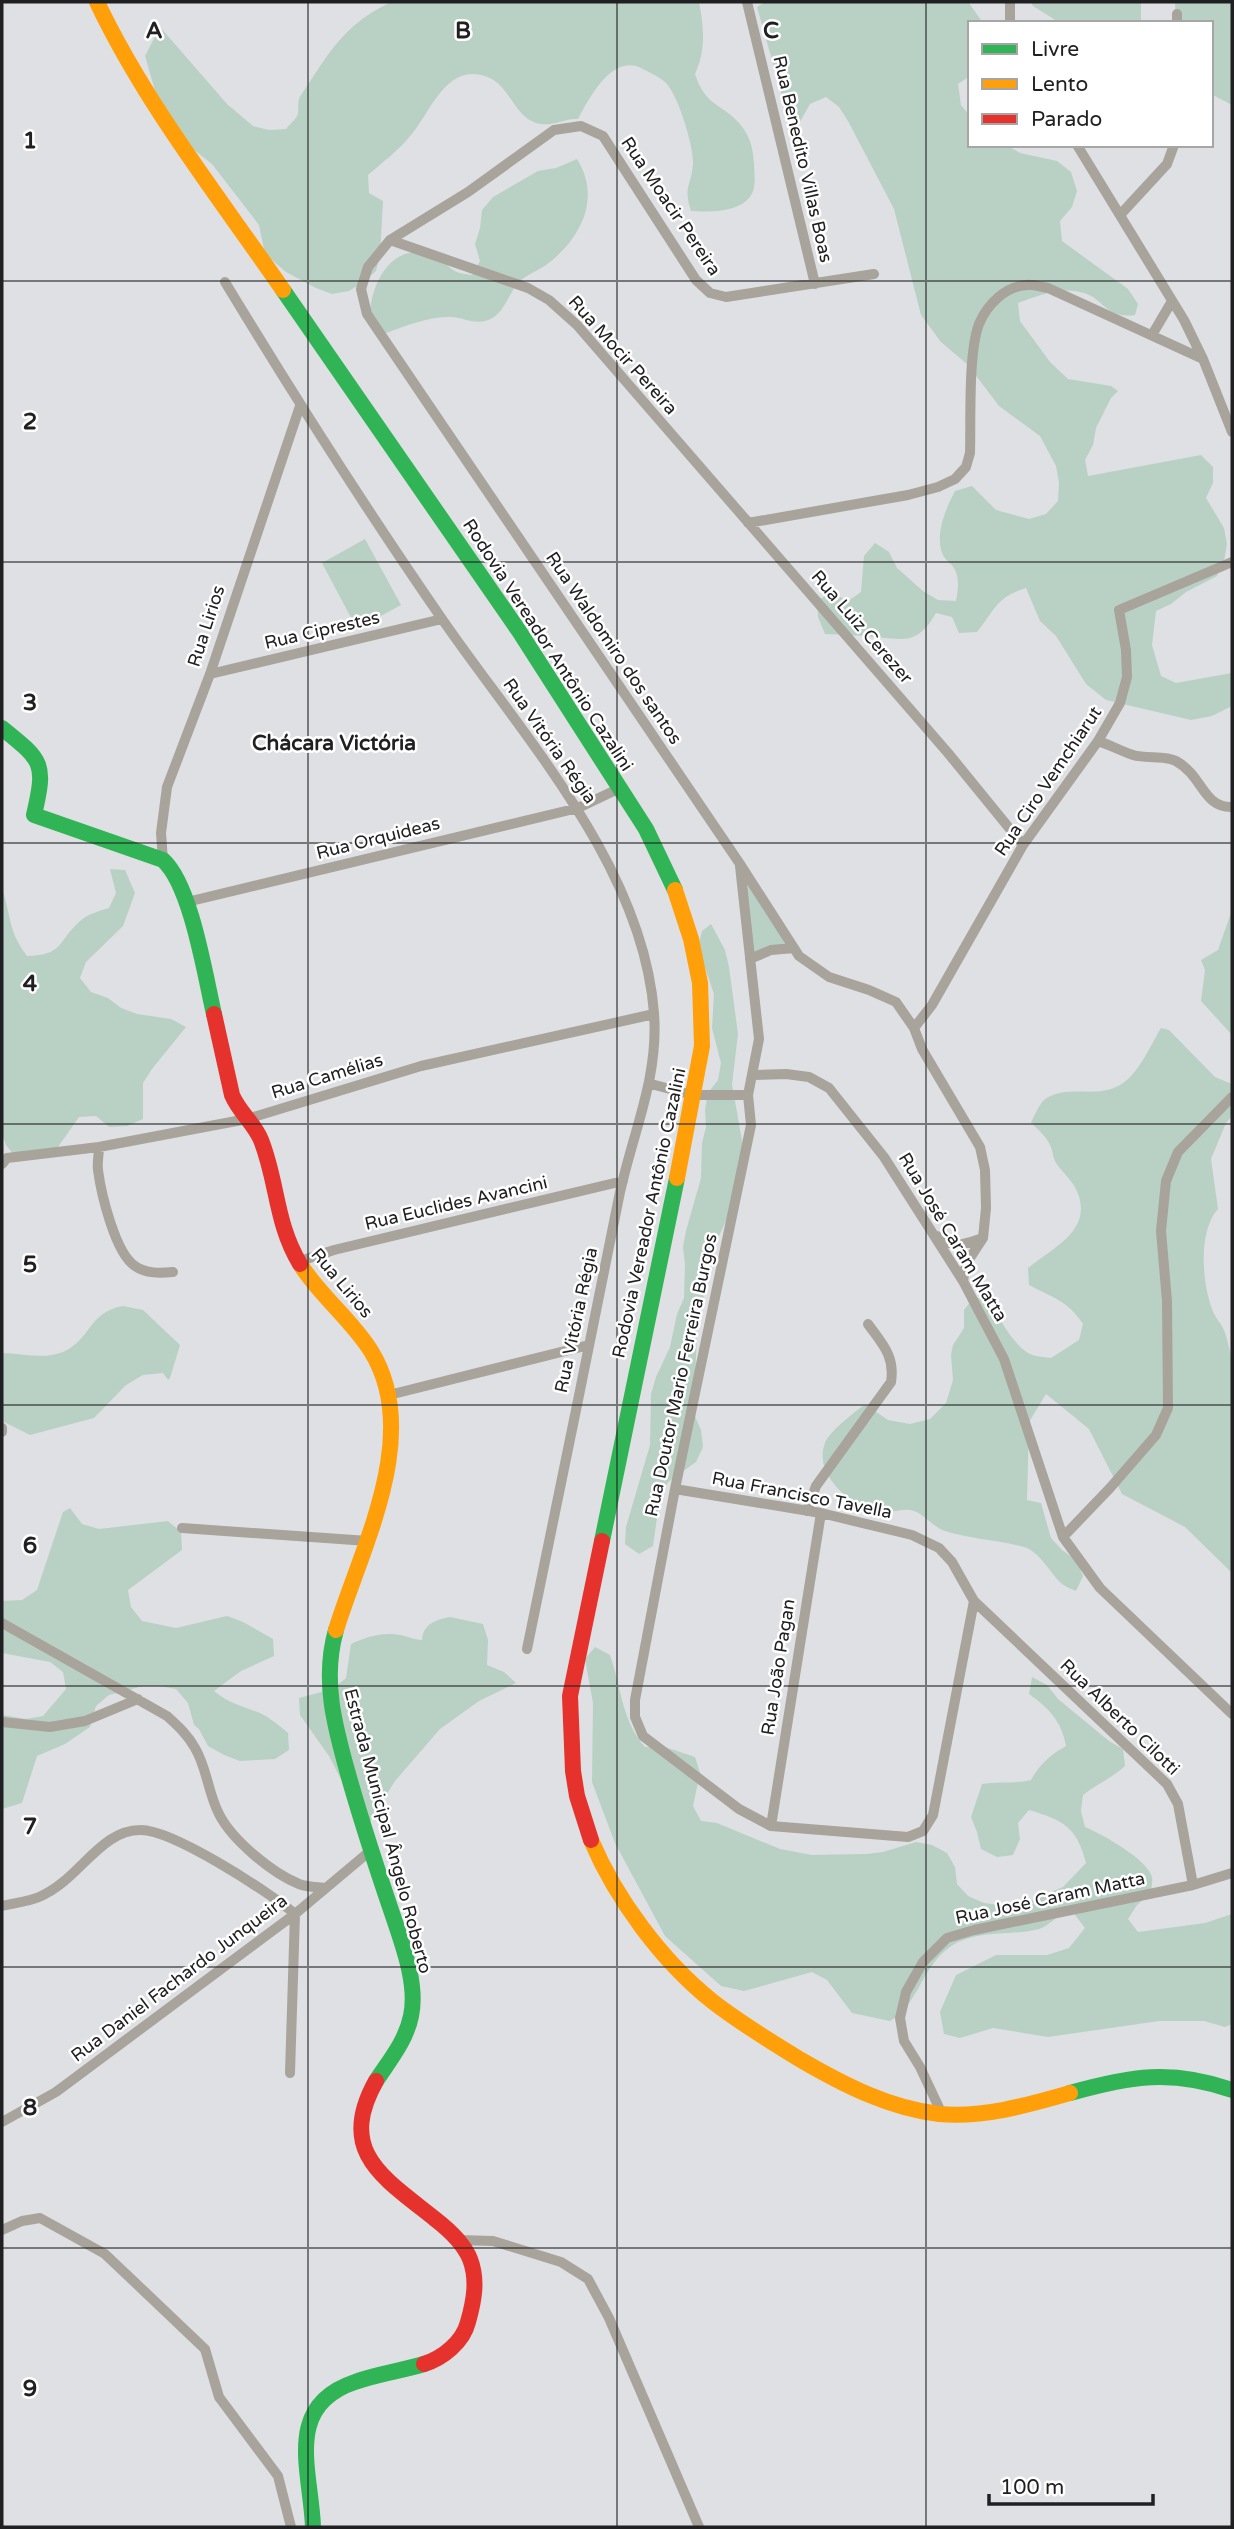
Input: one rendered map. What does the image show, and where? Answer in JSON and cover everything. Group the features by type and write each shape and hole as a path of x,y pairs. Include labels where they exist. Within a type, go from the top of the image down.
{"main road":[{"name":"Rodovia Vereador Antônio Cazalini","path":"97,2 115,40 172,129 519,631 646,828 680,900 691,939 703,1012 702,1046 671,1213 640,1348 572,1684 570,1742 577,1794 597,1854 620,1899 642,1928 685,1975 718,2006 756,2033 852,2089 904,2108 942,2114 977,2114 1015,2108 1118,2082 1161,2076 1201,2080 1232,2090"},
{"path":"2,728 37,757 43,776 34,815 163,860"},
{"name":"Rua Lirios","path":"163,860 174,869 182,884 235,1103 260,1138 287,1243 298,1262 366,1340 382,1369 389,1395 391,1427 388,1462 368,1542 339,1620 329,1658"},
{"name":"Estrada Municipal Ângelo Roberto","path":"313,2527 305,2454 307,2429 315,2408 332,2393 364,2379 414,2369 436,2359 455,2345 469,2324 474,2302 474,2277 470,2259 458,2239 386,2177 365,2152 360,2131 363,2106 407,2035 413,2017 412,1994 394,1914 370,1851 327,1693 329,1658"}],"street":[{"name":"Rua Benedito Villas Boas","path":"747,2 815,284"},
{"path":"1010,2 1010,21"},
{"name":"Rua Moacir Pereira","path":"390,240 468,192 554,130 580,126 603,136 696,280 710,293 726,297 874,274"},
{"path":"1078,147 1172,301 1203,359 1232,432"},
{"path":"1120,215 1167,164 1173,147"},
{"name":"Rua Mocir Pereira","path":"390,240 528,288 549,300 577,325 671,436"},
{"name":"Rua Waldomiro dos santos","path":"390,240 368,267 360,289 367,314 740,864 799,956 829,977 896,1002 914,1028 922,1049 980,1147 985,1170 986,1208 983,1238"},
{"name":"Rua Vitória Régia","path":"225,282 300,407 442,619 578,808 621,893 640,940 654,1014 650,1084 623,1181 527,1649"},
{"path":"748,523 908,495 955,479 967,467 970,453 974,349 979,324 994,300 1005,292 1027,284 1048,288 1203,359"},
{"path":"1152,335 1172,301"},
{"name":"Rua Lirios","path":"163,860 161,833 167,788 210,674 300,407"},
{"name":"Rua Luiz Cerezer","path":"671,436 948,753 1023,845"},
{"name":"Rua Ciro Vemchiarut","path":"914,1028 932,1004 1023,845 1098,741 1120,703 1127,677 1126,650 1119,610 1232,562"},
{"name":"Rua Ciprestes","path":"210,674 442,619"},
{"path":"1098,741 1135,755 1175,760 1197,778 1212,802 1219,807 1232,807"},
{"name":"Rua Orquideas","path":"187,902 578,808 620,788"},
{"name":"Rua Doutor Mario Ferreira Burgos","path":"740,864 760,1039 748,1096 751,1125 675,1489 635,1700 635,1717 643,1736 739,1809 771,1826"},
{"path":"751,959 771,950 794,948"},
{"name":"Rua Camélias","path":"5,1161 99,1147 247,1119 421,1066 654,1014"},
{"name":"Rua José Caram Matta","path":"753,1075 786,1074 809,1077 829,1088 884,1157 963,1281 1004,1359 1063,1537 1100,1588 1232,1714"},
{"path":"650,1084 693,1095 748,1096"},
{"path":"1063,1537 1110,1489 1156,1435 1168,1408 1167,1301 1161,1231 1166,1181 1178,1152 1232,1097"},
{"path":"99,1147 97,1168 113,1231 123,1254 135,1267 153,1273 173,1272"},
{"name":"Rua Euclides Avancini","path":"298,1262 334,1250 623,1181"},
{"path":"933,1233 950,1245 983,1238"},
{"path":"963,1281 965,1264 983,1238"},
{"path":"807,1510 816,1486 891,1382 891,1356 868,1324"},
{"path":"389,1395 589,1345"},
{"name":"Rua Francisco Tavella","path":"675,1489 807,1510 912,1535 939,1548 952,1562 974,1601"},
{"name":"Rua João Pagan","path":"771,1826 821,1513"},
{"path":"182,1528 368,1542"},
{"path":"771,1826 908,1837 923,1831 933,1815 974,1601"},
{"name":"Rua Alberto Cilotti","path":"974,1601 1167,1784 1178,1804 1194,1885"},
{"path":"2,1623 167,1716 184,1731 196,1749 219,1813 228,1827 278,1873 301,1885 326,1888"},
{"path":"2,1722 50,1727 85,1721 138,1699"},
{"path":"2,1906 38,1898 61,1884 108,1841 125,1832 142,1829 163,1833 194,1848 273,1895 295,1914 290,2073"},
{"name":"Rua Daniel Fachardo Junqueira","path":"2,2122 56,2092 295,1914 370,1851"},
{"name":"Rua José Caram Matta","path":"942,2114 920,2067 904,2041 900,2018 906,1992 923,1962 947,1938 974,1930 1194,1885 1232,1872"},
{"path":"2,2230 22,2221 40,2218 105,2254 205,2348 219,2397 278,2476 291,2527"},
{"path":"458,2239 493,2241 561,2262 588,2279 609,2318 699,2527"}],"green space":[{"path":"391,2 699,2 703,39 695,74 710,100 736,120 748,136 754,159 753,191 743,204 726,210 691,211 688,191 693,156 684,122 671,89 658,77 643,69 632,65 612,72 595,90 578,119 546,124 532,122 525,117 503,89 490,78 475,74 462,76 442,91 406,141 368,175 369,193 383,201 380,255 376,271 349,291 332,294 316,288 286,272 265,254 259,225 212,164 178,137 156,94 145,56 160,27 227,104 253,126 269,130 286,129 297,116 301,95 338,41 360,21"},
{"path":"765,2 964,2 969,3 982,21 968,21 968,77 958,84 961,105 968,114 968,147 1010,147 1020,153 1057,161 1071,172 1077,191 1072,207 1060,221 1062,241 1128,289 1138,304 1135,315 1118,314 1084,293 1059,291 1018,303 1020,321 1050,362 1068,379 1111,386 1118,391 1111,398 1096,428 1093,445 1085,460 1088,476 1201,455 1213,467 1213,483 1206,498 1224,528 1227,544 1224,561 1217,576 1156,611 1152,645 1161,676 1176,683 1232,673 1232,706 1212,716 1191,720 1106,700 1086,684 1056,636 1040,621 1026,588 1002,600 977,632 959,633 952,617 936,613 923,630 910,638 825,634 818,617 817,600 833,593 848,601 861,592 864,556 875,543 889,552 897,568 923,591 938,600 956,601 957,576 943,555 940,539 945,514 955,491 972,486 996,510 1029,519 1046,514 1058,501 1059,483 1056,466 1040,436 999,406 968,365 941,342 921,315 894,209 839,107 826,97 810,104 797,127 789,120 757,7"},
{"path":"1031,2 1141,2 1141,21 1057,21"},
{"path":"1175,2 1232,2 1232,105 1213,95 1213,21 1176,21"},
{"path":"577,159 587,189 584,218 569,244 546,265 519,282 497,315 480,322 440,317 386,333 370,313 379,279 393,261 415,252 428,253 457,272 472,275 480,261 475,244 482,210 493,197 538,171 556,168"},
{"path":"365,539 401,605 357,629 322,563"},
{"path":"110,869 125,870 135,893 123,926 86,962 80,978 91,992 108,998 121,1008 137,1014 171,1019 186,1027 143,1083 143,1119 127,1126 109,1127 96,1116 79,1117 58,1147 18,1160 6,1145 2,1133 2,889 13,930 21,947 27,956 39,955 59,946 86,917 109,908 116,893"},
{"path":"745,877 788,946 753,955"},
{"path":"1232,910 1232,1035 1201,1001 1205,970 1201,960 1218,950"},
{"path":"711,924 725,950 729,967 738,1034 732,1084 744,1152 735,1201 714,1247 697,1329 694,1414 701,1430 703,1447 696,1462 668,1482 660,1497 653,1546 639,1554 625,1544 626,1527 650,1445 651,1394 670,1347 677,1314 684,1298 683,1247 701,1178 708,1093 718,1080 721,1063 712,1028 714,994 698,947 702,931"},
{"path":"1161,1028 1169,1030 1215,1077 1232,1084 1232,1116 1226,1123 1211,1159 1218,1209 1207,1230 1204,1271 1213,1312 1225,1332 1232,1360 1232,1573 1185,1527 1122,1494 1089,1429 1046,1394 1029,1422 1027,1500 1041,1503 1051,1538 1076,1560 1083,1576 1076,1591 1062,1584 1040,1558 1024,1547 945,1531 914,1511 881,1513 855,1503 829,1477 823,1455 825,1443 831,1434 863,1406 866,1405 888,1420 910,1424 930,1419 946,1403 953,1380 953,1345 964,1328 964,1310 974,1297 990,1301 1012,1338 1032,1355 1051,1358 1079,1340 1083,1324 1077,1316 1059,1300 1029,1285 1028,1268 1069,1235 1080,1215 1080,1203 1074,1185 1056,1163 1045,1137 1031,1122 1043,1101 1054,1095 1111,1089 1127,1080"},
{"path":"123,1306 143,1310 180,1345 168,1380 163,1373 143,1375 126,1385 94,1418 30,1435 2,1421 2,1353 40,1356 63,1352 79,1341 103,1314"},
{"path":"70,1508 82,1524 99,1529 168,1521 181,1532 182,1550 128,1590 131,1607 142,1621 176,1628 227,1616 273,1639 274,1656 241,1671 214,1691 278,1724 288,1733 289,1750 275,1759 240,1761 224,1755 208,1746 194,1725 188,1703 176,1689 143,1686 109,1695 96,1706 90,1727 65,1744 37,1756 22,1803 2,1809 2,1715 26,1719 43,1716 66,1689 63,1672 50,1662 2,1653 2,1601 22,1600 37,1590 63,1512"},
{"path":"450,1617 483,1624 488,1640 487,1665 504,1672 516,1683 479,1701 440,1729 395,1781 366,1828 329,1756 300,1715 299,1698 333,1689 346,1678 351,1644 387,1634 422,1640 427,1626"},
{"path":"595,1647 610,1655 631,1727 645,1747 662,1746 695,1757 700,1773 693,1806 701,1821 717,1823 780,1849 812,1855 883,1852 916,1842 932,1845 947,1853 955,1867 957,1884 968,1896 984,1903 1016,1907 1063,1887 1086,1863 1073,1833 1051,1817 1029,1810 1018,1823 1020,1839 1013,1855 997,1857 981,1849 971,1817 982,1784 1031,1780 1046,1760 1066,1746 1054,1716 1029,1694 1032,1677 1047,1685 1058,1699 1109,1741 1123,1749 1125,1766 1083,1795 1081,1811 1085,1827 1133,1855 1152,1877 1151,1893 1137,1905 1128,1919 1138,1932 1205,1923 1232,1914 1232,2024 1225,2027 1204,2021 1159,2021 1048,2037 993,2028 960,2038 944,2034 940,2012 956,1975 996,1955 1047,1955 1069,1948 1085,1928 1069,1907 1039,1929 979,1936 956,1943 938,1958 906,2007 890,2021 852,2013 827,1980 812,1972 744,1991 721,1986 665,1936 615,1843 592,1782 593,1703 585,1659"}],"traffic: fast":[{"path":"283,290 519,631 646,829 675,890"},
{"path":"2,728 26,748 38,764 40,784 34,815 163,860 173,872 182,889 196,932 214,1014"},
{"path":"602,1541 677,1178"},
{"path":"336,1630 330,1668 335,1725 411,1977 413,2004 405,2034 376,2081"},
{"path":"1070,2093 1112,2082 1151,2077 1190,2079 1232,2090"},
{"path":"313,2527 306,2442 318,2407 332,2393 355,2382 424,2364"}],"traffic: slow":[{"path":"97,2 116,40 161,114 283,290"},
{"path":"675,890 691,939 700,983 702,1046 677,1178"},
{"path":"300,1264 371,1351 385,1384 391,1418 389,1455 382,1491 372,1528 336,1630"},
{"path":"591,1840 613,1884 642,1928 693,1985 744,2024 834,2078 902,2107 939,2114 989,2112 1070,2093"}],"traffic: jam":[{"path":"214,1014 232,1095 261,1140 281,1218 300,1264"},
{"path":"591,1840 577,1796 573,1771 570,1696 602,1541"},
{"path":"376,2081 365,2106 361,2127 364,2145 371,2161 383,2176 455,2236 470,2259 474,2275 472,2306 462,2336 445,2353 424,2364"}],"district":[{"name":"Chácara Victória","path":"334,743"}]}
